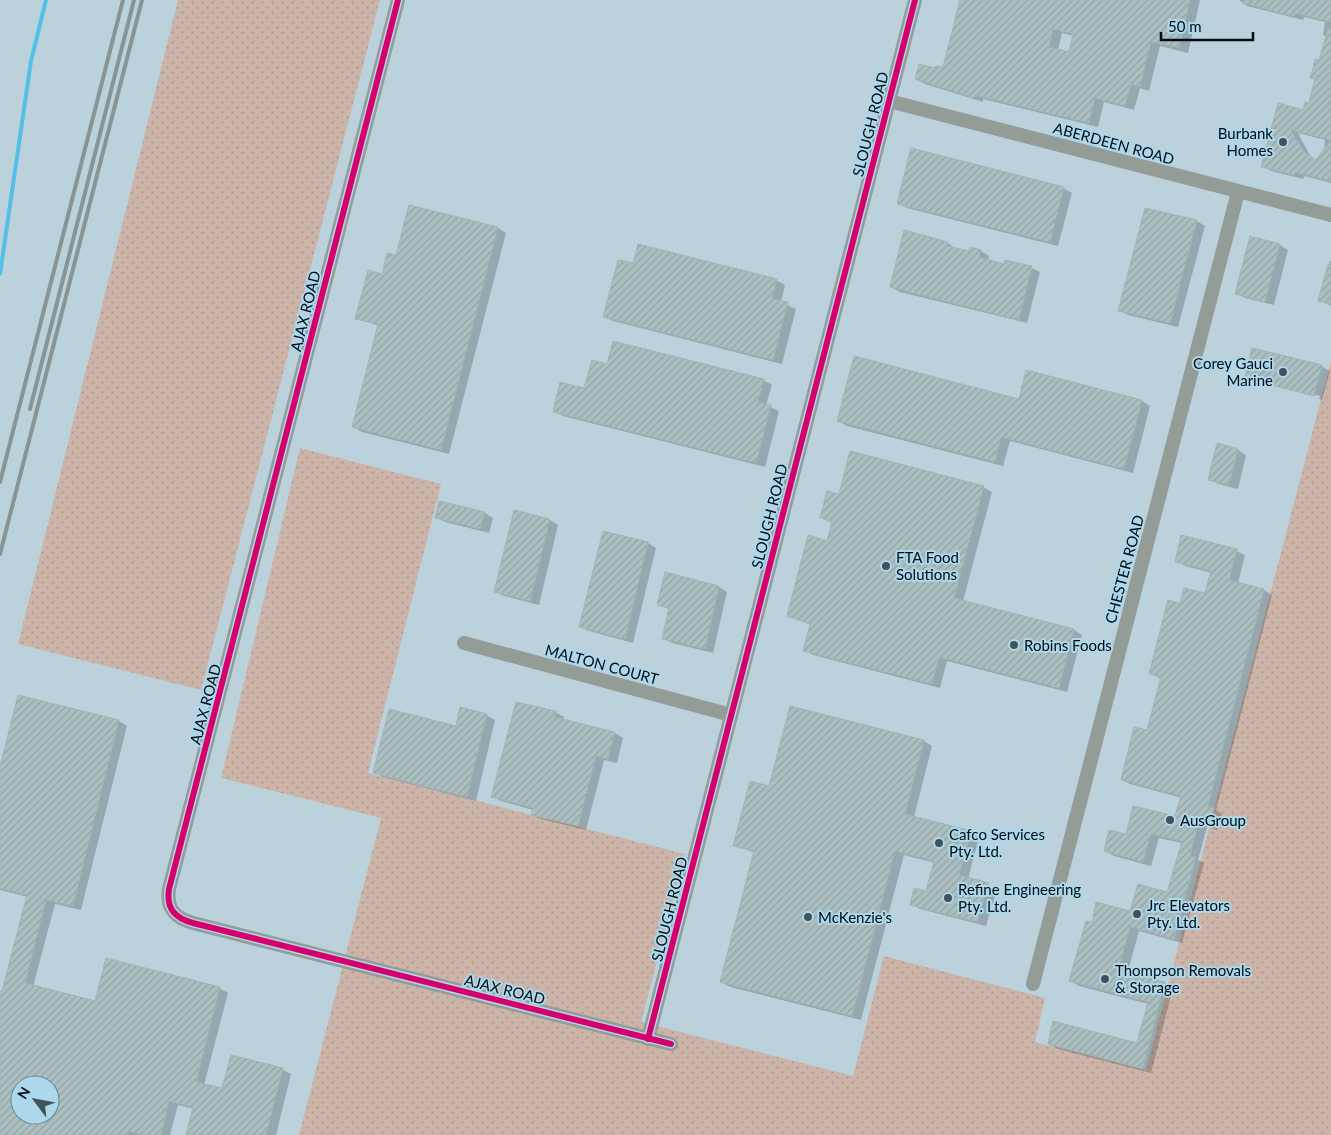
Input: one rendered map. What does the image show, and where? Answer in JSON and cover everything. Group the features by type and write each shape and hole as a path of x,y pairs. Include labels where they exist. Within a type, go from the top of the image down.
{"street":[{"name":"AJAX ROAD","path":"398,0 169,889 170,908 177,917 193,923 671,1044"},
{"name":"SLOUGH ROAD","path":"648,1039 915,0"},
{"name":"ABERDEEN ROAD","path":"889,101 1331,215"},
{"name":"CHESTER ROAD","path":"1033,984 1238,192"},
{"name":"MALTON COURT","path":"464,643 731,716"}],"shaded area":[{"path":"178,0 380,0 201,690 18,644"},
{"path":"1331,361 1331,1135 299,1135 381,818 221,778 300,448 441,484 368,773 685,854 641,1022 853,1076 884,956 1045,998 1035,1042 1146,1070"}],"building":[{"path":"960,0 1190,0 1179,48 1151,42 1140,87 1131,84 1125,106 1095,98 1089,123 974,95 974,98 915,79 919,64 935,68 936,66 943,67","holes":["1053,29 1073,34 1069,52 1049,47"]},
{"path":"1244,0 1331,0 1331,22 1295,13 1295,16 1283,14 1244,3"},
{"name":"Burbank Homes","path":"1328,29 1331,29 1331,140 1331,181 1295,172 1294,175 1261,167 1278,103 1303,110 1305,102 1309,103 1315,79 1310,78 1315,59 1319,60","holes":["1291,130 1331,140 1316,160 1303,151"]},
{"path":"911,148 1064,187 1050,242 897,204"},
{"path":"409,205 498,227 441,450 352,427 378,324 355,319 368,270 382,274 387,253 396,255"},
{"path":"1145,208 1197,220 1170,323 1118,311"},
{"path":"904,230 948,242 947,246 969,251 970,247 981,250 979,257 1004,264 1005,260 1032,266 1019,320 890,287"},
{"path":"1250,236 1280,244 1265,302 1235,294"},
{"path":"638,244 777,279 772,299 788,302 773,360 603,317 618,260 633,263"},
{"path":"1328,265 1331,265 1331,304 1318,301"},
{"path":"613,341 764,379 758,402 771,405 756,463 553,412 560,382 584,388 592,360 607,364"},
{"name":"Corey Gauci Marine","path":"1252,348 1322,365 1314,396 1245,378"},
{"path":"854,356 1019,399 1026,370 1142,400 1124,469 1001,437 995,462 837,421"},
{"path":"1217,443 1238,449 1229,485 1208,480"},
{"name":"FTA Food Solutions","path":"850,451 984,486 954,598 1074,629 1059,688 939,657 932,684 803,651 810,624 787,616 808,535 827,541 832,521 820,518 827,491 839,494"},
{"path":"439,501 485,512 480,529 435,518"},
{"path":"514,510 550,519 530,601 494,592"},
{"path":"603,531 648,542 625,639 579,627"},
{"path":"1181,535 1237,549 1229,580 1264,589 1208,806 1214,808 1209,826 1198,823 1190,856 1196,857 1174,939 1130,927 1118,971 1165,982 1143,1069 1048,1044 1053,1021 1137,1043 1148,1002 1069,981 1086,921 1092,922 1096,902 1130,911 1138,884 1167,892 1182,841 1151,834 1143,862 1104,851 1109,830 1126,834 1133,806 1175,816 1181,796 1121,780 1134,727 1147,730 1161,677 1149,674 1168,600 1180,603 1184,588 1205,593 1211,571 1175,562"},
{"path":"665,572 719,586 705,649 662,639 669,608 657,605"},
{"path":"18,695 119,720 73,906 46,900 25,983 95,1001 106,958 220,987 196,1082 222,1088 231,1055 283,1068 266,1135 186,1135 193,1107 169,1101 161,1135 144,1135 128,1131 127,1135 0,1135 0,991 2,991 27,895 0,888 0,767"},
{"path":"516,702 556,711 554,717 615,732 608,759 596,756 578,826 531,815 533,808 491,797"},
{"name":"McKenzie's","path":"790,706 924,740 905,814 971,831 959,875 989,883 977,922 910,905 914,888 926,891 934,861 895,851 852,1016 720,982 754,851 733,846 750,781 769,786"},
{"path":"460,707 487,714 467,797 373,773 389,709 456,726"}],"waterway":[{"path":"0,274 31,61 46,0"}],"railway":[{"path":"0,482 123,0"},
{"path":"30,409 134,0"},
{"path":"0,554 142,0"}],"cycle path":[{"path":"398,0 169,889 169,902 173,912 193,923 671,1044"},
{"path":"648,1039 915,0"}],"place":[{"name":"Burbank Homes","path":"1283,142"},
{"name":"Corey Gauci Marine","path":"1283,372"},
{"name":"FTA Food Solutions","path":"886,566"},
{"name":"Robins Foods","path":"1014,645"},
{"name":"AusGroup","path":"1170,820"},
{"name":"Cafco Services Pty. Ltd.","path":"939,843"},
{"name":"Refine Engineering Pty. Ltd.","path":"948,898"},
{"name":"Jrc Elevators Pty. Ltd.","path":"1137,914"},
{"name":"McKenzie's","path":"808,917"},
{"name":"Thompson Removals & Storage","path":"1105,979"}]}
